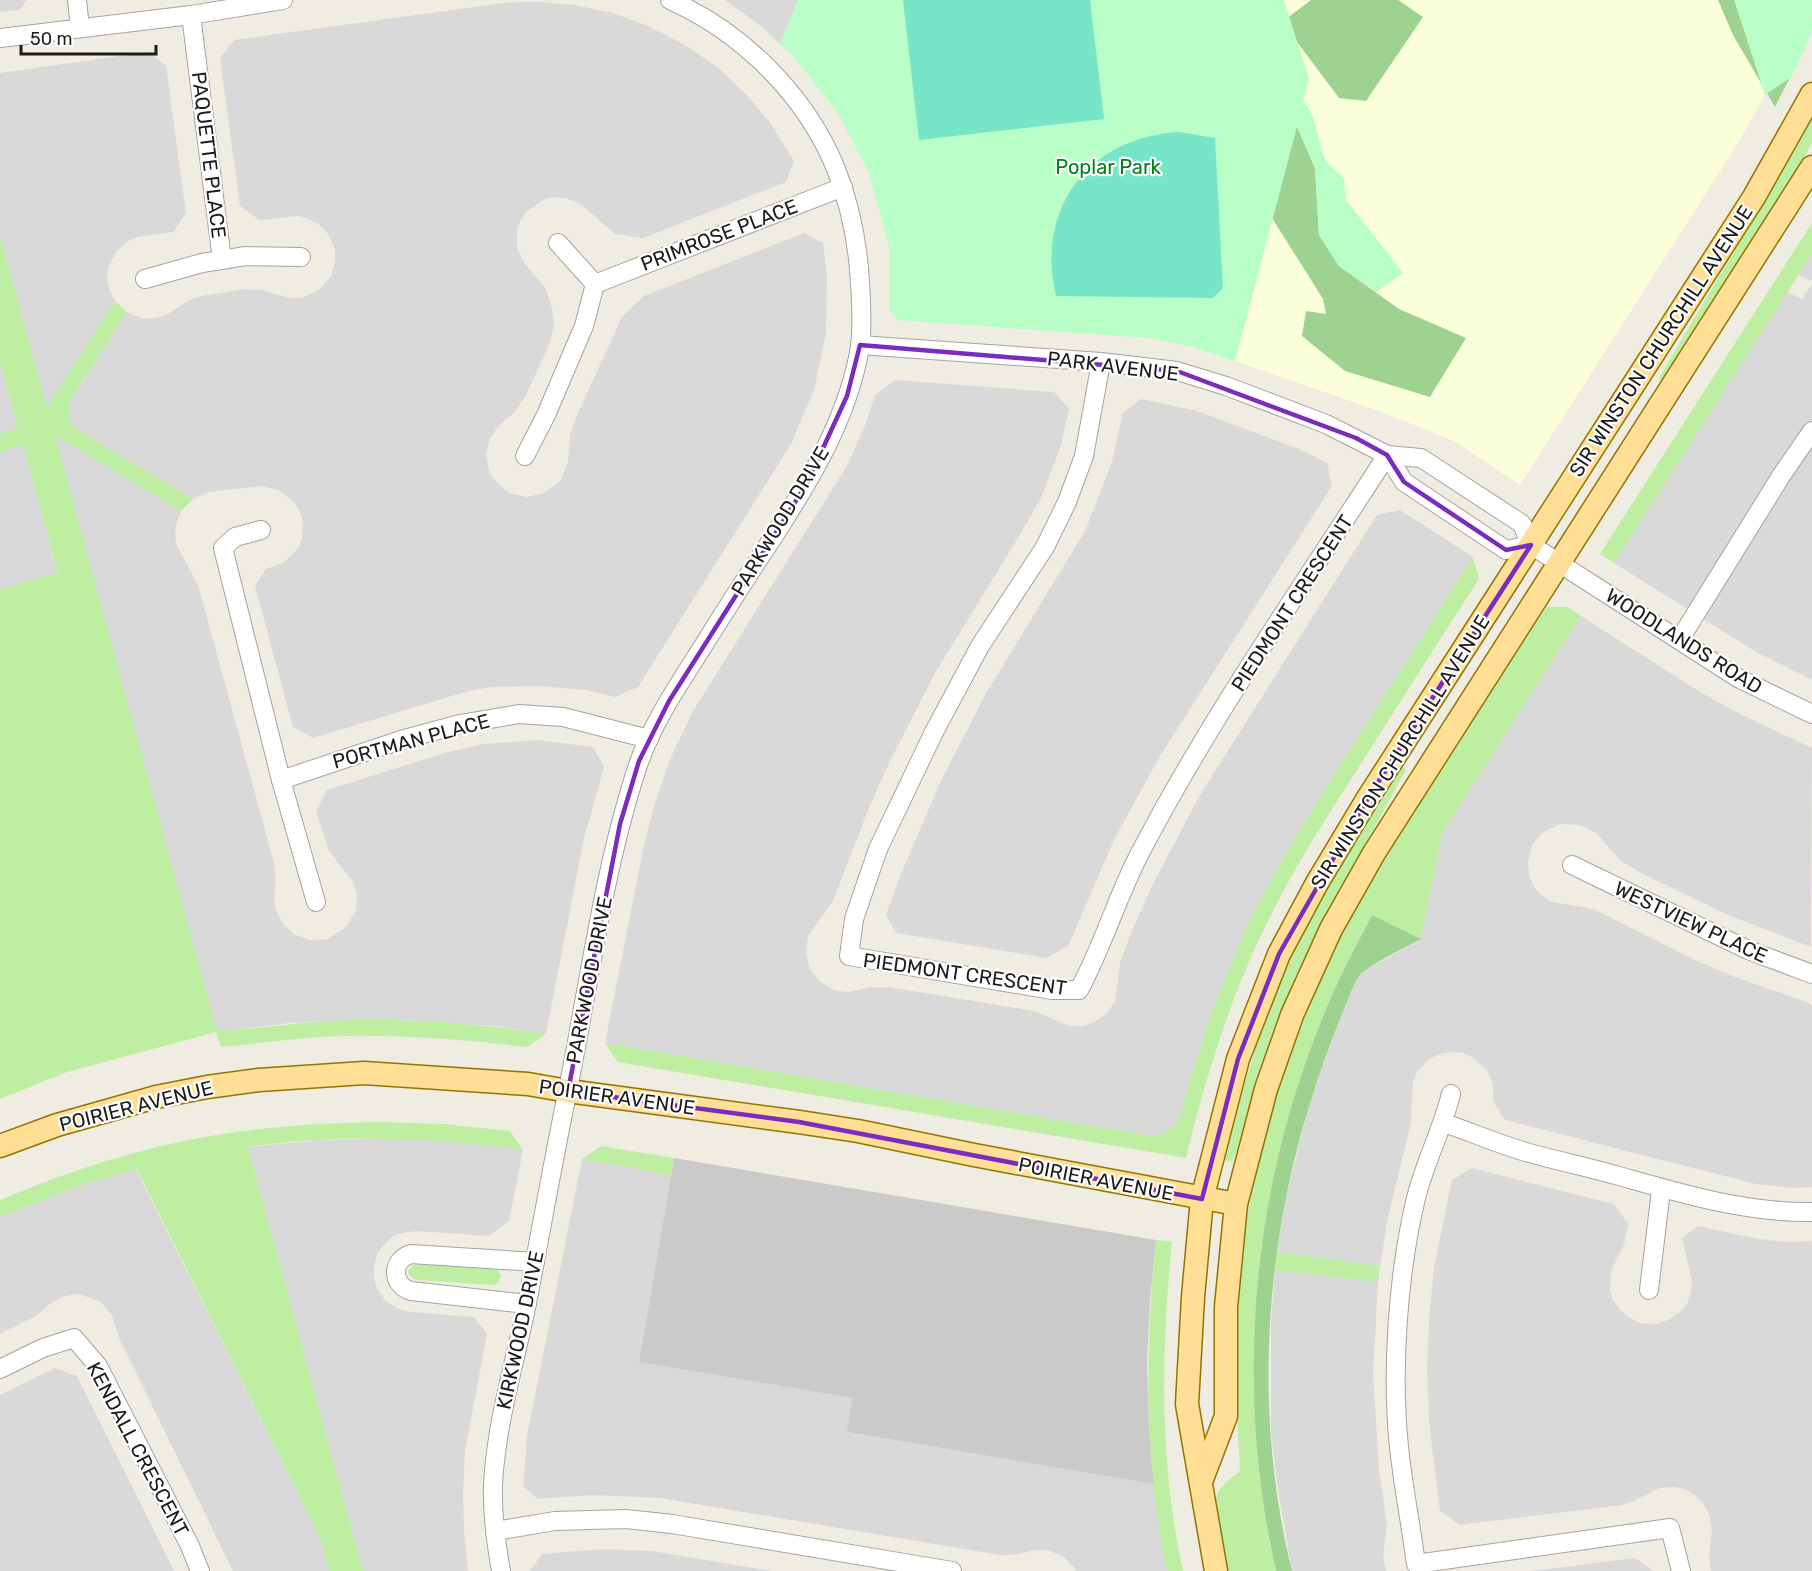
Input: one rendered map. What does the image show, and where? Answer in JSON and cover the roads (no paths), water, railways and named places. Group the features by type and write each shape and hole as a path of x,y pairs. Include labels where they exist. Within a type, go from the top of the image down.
{"main road":[{"name":"SIR WINSTON CHURCHILL AVENUE","path":"1216,1571 1187,1404 1193,1297 1202,1199 1238,1059 1279,954 1317,883 1368,798 1754,197 1812,94"},
{"name":"SIR WINSTON CHURCHILL AVENUE","path":"1202,1480 1226,1416 1226,1307 1236,1204 1269,1079 1292,1015 1331,930 1374,853 1812,166"},
{"name":"POIRIER AVENUE","path":"0,1146 57,1125 146,1100 207,1087 270,1079 364,1073 528,1084 858,1131 1236,1204"}],"street":[{"path":"77,0 80,28"},
{"path":"0,38 191,15 283,0"},
{"name":"PARKWOOD DRIVE","path":"568,1091 620,825 639,761 669,701 806,485 829,441 847,396 860,345 861,289 856,241 843,187 832,160 793,96 759,59 720,28 670,0"},
{"name":"PAQUETTE PLACE","path":"191,15 222,260"},
{"name":"PRIMROSE PLACE","path":"595,284 843,187"},
{"path":"525,456 546,415 584,326 595,284 558,243"},
{"name":"PAQUETTE PLACE","path":"146,279 202,262 255,256 301,257"},
{"name":"PARK AVENUE","path":"860,345 1101,362 1177,372 1226,386 1326,424 1387,454 1421,458 1522,524 1531,544 1559,563"},
{"name":"PIEDMONT CRESCENT","path":"1101,362 1084,456 1067,502 1045,547 980,646 924,753 878,849 854,918 849,956 1052,990 1079,990 1095,961 1139,855 1213,725 1387,454"},
{"path":"1680,639 1781,476 1812,431"},
{"path":"1387,454 1404,482 1506,550 1531,544"},
{"path":"261,530 235,537 224,548 281,780 316,902"},
{"name":"WOODLANDS ROAD","path":"1559,563 1738,678 1812,714"},
{"name":"PORTMAN PLACE","path":"281,780 401,740 460,724 519,714 563,717 649,739"},
{"name":"WESTVIEW PLACE","path":"1572,865 1748,950 1812,974"},
{"name":"KIRKWOOD DRIVE","path":"501,1571 495,1531 493,1485 500,1427 527,1304 568,1091"},
{"path":"1451,1094 1444,1123 1429,1155 1416,1198 1400,1291 1397,1378 1399,1446 1416,1564 1670,1528 1681,1571"},
{"path":"1444,1123 1525,1152 1596,1169 1661,1190 1752,1209 1783,1213 1812,1212"},
{"path":"1648,1290 1661,1190"},
{"path":"527,1304 411,1291 397,1281 396,1270 401,1260 411,1254 535,1262"},
{"name":"KENDALL CRESCENT","path":"0,1369 43,1348 74,1338 98,1366 190,1546 200,1571"},
{"path":"495,1531 555,1521 626,1519 672,1524 951,1571"}],"park label":[{"name":"Poplar Park","path":"1108,167"}]}
